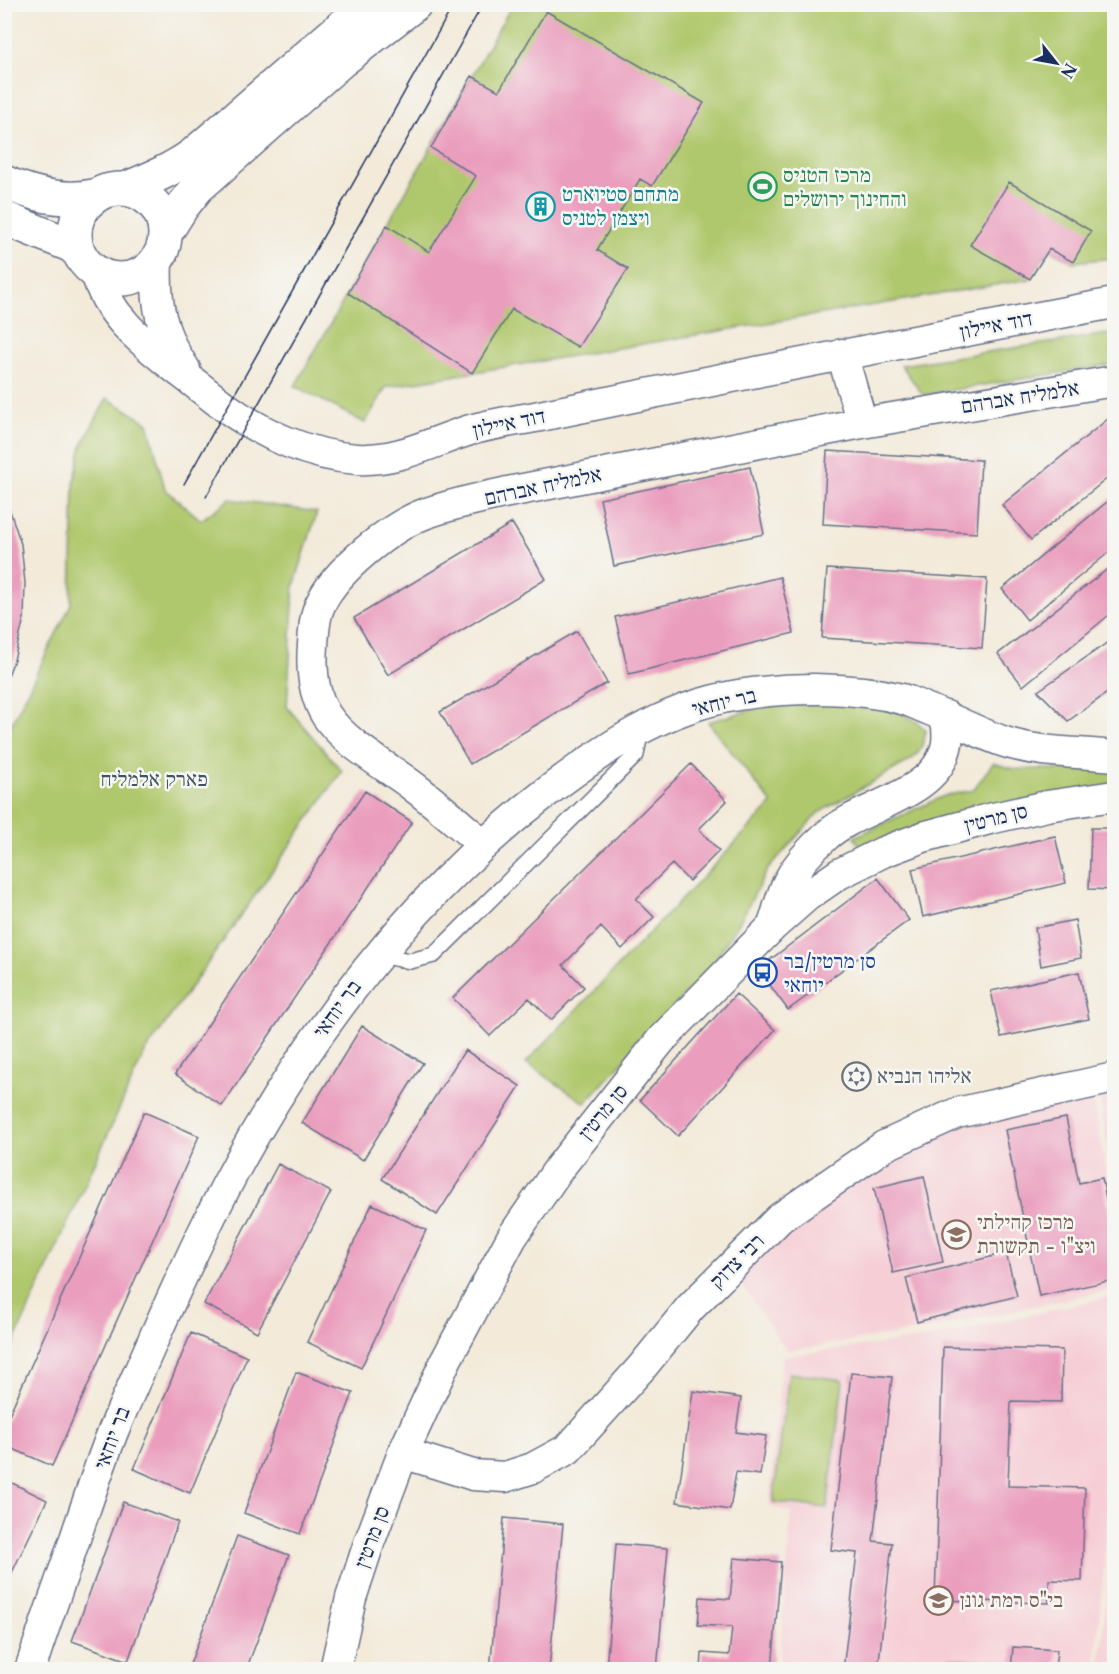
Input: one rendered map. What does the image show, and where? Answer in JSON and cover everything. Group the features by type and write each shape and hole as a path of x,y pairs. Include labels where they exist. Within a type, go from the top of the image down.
{"street":[{"path":"4,218 70,245 108,278 122,279 136,276 148,269 182,207 198,187 340,62 415,4"},
{"path":"4,182 38,194 80,199 158,176 194,154 354,12"},
{"path":"87,262 75,240 75,227 85,205 110,192 138,192 149,199 163,221 161,246"},
{"name":"דוד איילון","path":"161,246 156,285 161,323 173,349 193,382"},
{"name":"דוד איילון","path":"87,262 106,301 118,317 137,336 234,413 287,441 334,456 359,459 384,458 410,452 471,430 842,354 1114,303"},
{"path":"842,354 862,423"},
{"name":"אלמליח אברהם","path":"484,845 414,786 344,734 327,717 317,698 312,674 314,627 320,605 350,565 374,544 401,525 423,514 508,492 862,423 1114,381"},
{"name":"בר יוחאי","path":"30,1670 114,1430 203,1234 251,1141 319,1032 379,955 457,870 513,818 589,760 641,727 695,706 737,695 783,690 841,690 904,699 1010,744 1114,756"},
{"path":"773,926 788,882 804,858 827,834 854,817 896,798 921,783 937,768 946,749 948,732 946,716"},
{"name":"סן מרטין","path":"335,1670 351,1598 369,1543 403,1453 446,1360 512,1237 560,1167 661,1040 773,926 807,896 839,874 883,852 923,837 1047,806 1114,796"},
{"name":"רבי צדוק","path":"403,1453 473,1475 505,1477 533,1468 568,1449 634,1376 690,1308 780,1218 884,1146 957,1113 1114,1078"}],"lane":[{"path":"379,955 410,961 434,955 636,755 641,727"}],"shaded area":[{"path":"1114,1090 1114,1186 1099,1094"},
{"path":"1092,1095 1114,1211 1114,1289 929,1329 787,1351 735,1275 819,1200 899,1154 969,1120"},
{"path":"1114,1296 1114,1457 1095,1669 779,1669 791,1512 769,1506 782,1356 922,1339"},
{"path":"1114,1500 1114,1669 1100,1669"}],"green space":[{"name":"מרכז הטניס והחינוך ירושלים","path":"512,5 1114,5 1114,258 1073,262 1049,249 1030,279 386,387 365,423 295,386"},
{"path":"1114,333 1114,364 923,395 901,365"},
{"name":"פארק אלמליח","path":"107,398 148,423 165,489 201,520 230,499 317,512 294,586 287,707 342,771 144,1054 5,1362 5,737 71,604 74,484 82,445"},
{"path":"814,702 874,706 904,715 926,731 923,743 911,760 818,813 768,869 740,921 711,966 585,1103 526,1063 772,804 708,722 761,707"},
{"path":"993,763 1015,769 1114,770 1114,786 864,851 854,837 944,796 973,790"},
{"path":"789,1373 843,1380 827,1508 773,1502"},
{"path":"949,1658 998,1662 997,1669 948,1669"}],"building":[{"name":"מתחם סטיוארט ויצמן לטניס","path":"546,11 704,103 652,186 640,179 597,250 628,269 578,347 512,309 472,373 348,293 387,225 429,252 476,176 431,148 472,76 499,91"},
{"path":"1009,182 1091,231 1073,262 1049,249 1030,279 970,245"},
{"path":"1114,414 1114,473 1031,540 1002,505"},
{"path":"827,451 981,460 977,533 823,524"},
{"path":"750,467 764,534 614,566 600,499"},
{"path":"1114,496 1114,548 1027,620 1002,589"},
{"path":"4,499 21,544 25,583 24,618 14,660 5,683"},
{"path":"512,523 546,579 388,675 354,618"},
{"path":"1114,564 1114,611 1023,686 998,654"},
{"path":"827,569 987,579 982,648 822,638"},
{"path":"780,577 794,633 629,674 615,617"},
{"path":"577,631 607,683 470,764 440,712"},
{"path":"1114,638 1114,688 1068,721 1038,691"},
{"path":"691,764 727,801 699,829 719,851 689,881 672,864 636,899 654,917 622,949 601,927 563,965 584,987 551,1020 529,998 490,1036 453,998"},
{"path":"365,791 412,822 222,1106 175,1074"},
{"path":"1091,828 1114,828 1114,890 1089,889"},
{"path":"1055,836 1066,883 923,917 912,869"},
{"path":"878,878 909,920 788,1010 758,969"},
{"path":"1075,920 1081,958 1041,966 1035,928"},
{"path":"1079,972 1089,1019 1001,1037 991,991"},
{"path":"736,994 775,1030 678,1136 640,1100"},
{"path":"362,1026 423,1063 363,1160 302,1123"},
{"path":"465,1050 520,1086 437,1215 382,1179"},
{"path":"144,1112 199,1136 52,1466 4,1445 4,1426"},
{"path":"1066,1118 1079,1183 1102,1178 1114,1239 1114,1280 1039,1296 1005,1130"},
{"path":"278,1164 331,1192 257,1332 204,1304"},
{"path":"924,1176 943,1262 893,1273 874,1188"},
{"path":"372,1204 426,1230 361,1368 307,1342"},
{"path":"1006,1253 1017,1296 917,1322 906,1278"},
{"path":"191,1333 247,1357 190,1493 134,1469"},
{"path":"943,1347 1062,1350 1061,1402 1011,1401 1008,1486 1085,1488 1082,1581 1049,1580 1049,1603 935,1600"},
{"path":"296,1372 353,1393 300,1534 244,1513"},
{"path":"851,1373 892,1377 873,1541 892,1543 878,1670 843,1670 857,1553 831,1550"},
{"path":"693,1391 741,1398 736,1432 766,1436 760,1475 736,1472 730,1510 677,1502"},
{"path":"4,1479 47,1500 4,1589"},
{"path":"123,1502 178,1522 128,1661 72,1641"},
{"path":"504,1518 563,1524 549,1670 490,1670"},
{"path":"237,1536 289,1555 246,1670 188,1670"},
{"path":"616,1544 668,1548 657,1670 606,1670"},
{"path":"734,1558 781,1562 772,1670 701,1670 702,1653 729,1655 732,1627 698,1625 700,1597 730,1599"},
{"path":"1013,1647 1057,1650 1055,1670 1011,1670"}],"tram line":[{"path":"184,484 454,4"},
{"path":"206,497 483,4"}],"place":[{"name":"מרכז הטניס והחינוך ירושלים","path":"762,187"},
{"name":"מתחם סטיוארט ויצמן לטניס","path":"541,206"},
{"name":"סן מרטין/בר יוחאי","path":"763,973"},
{"name":"אליהו הנביא","path":"856,1076"},
{"name":"מרכז קהילתי ויצ\"ו - תקשורת","path":"956,1234"},
{"name":"בי\"ס רמת גונן","path":"939,1600"}]}
